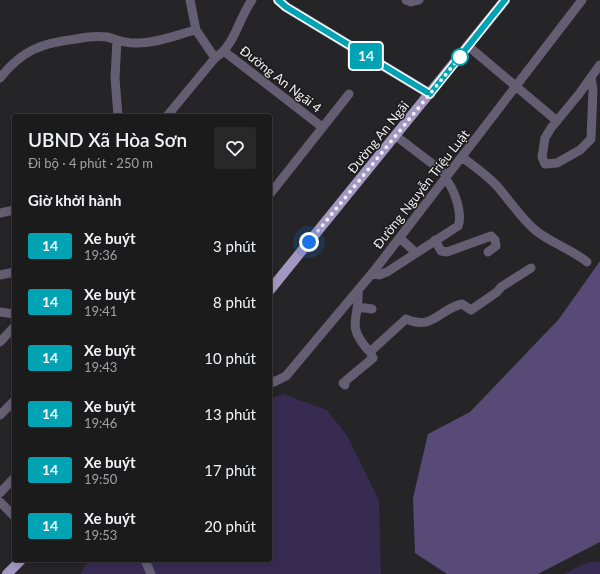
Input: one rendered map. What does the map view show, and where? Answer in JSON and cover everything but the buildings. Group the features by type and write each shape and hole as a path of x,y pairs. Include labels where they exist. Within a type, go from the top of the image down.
{"main road":[{"path":"278,0 286,7 430,94"},
{"name":"Đường An Ngãi","path":"272,288 505,0"},
{"path":"7,574 19,562"}],"street":[{"path":"190,0 196,30 215,58"},
{"path":"169,114 215,58 225,52 233,39 246,7 252,0"},
{"path":"406,0 414,2 419,0"},
{"name":"Đường Nguyễn Triệu Luật","path":"272,381 274,382 286,376 372,273 518,86 582,0"},
{"path":"0,78 21,56 37,46 90,37 106,37 133,43 146,42 196,30"},
{"path":"117,40 115,78 118,114"},
{"path":"468,46 518,86 554,124"},
{"name":"Đường An Ngãi 4","path":"225,52 322,127"},
{"path":"591,78 593,90 591,139 586,145 557,163 545,164 542,157 542,149 545,138 554,124 600,65"},
{"path":"272,191 349,94"},
{"path":"372,273 379,275 384,274 457,227 460,222 452,187 446,177 396,136"},
{"path":"462,157 496,186 517,212 535,230 548,239 571,250 587,262"},
{"path":"0,213 12,210"},
{"path":"435,240 441,251 446,252 491,236 495,240 496,247 488,252"},
{"path":"400,238 416,253"},
{"path":"345,385 343,382 373,358 370,352 406,319 416,324 424,323 462,304 471,310 497,292 501,287 531,268"},
{"path":"0,275 12,272"},
{"path":"358,290 358,307 354,326 355,332 368,350 372,350"},
{"path":"358,307 372,309"},
{"path":"0,312 12,314"},
{"path":"0,342 12,329"},
{"path":"0,415 12,403"},
{"path":"0,493 12,480"},
{"path":"0,502 12,514"},
{"path":"146,562 151,574"}],"shaded area":[{"path":"600,261 600,542 538,574 447,574 415,553 413,498 428,434 470,412 559,319"},
{"path":"283,394 327,410 348,437 379,501 381,574 80,574 88,562 272,562 272,398"},
{"path":"589,562 600,562 600,574 563,574"}],"bus line":[{"name":"14","path":"278,0 286,7 430,94 505,0"}],"route":[{"path":"309,242 460,57"}]}
